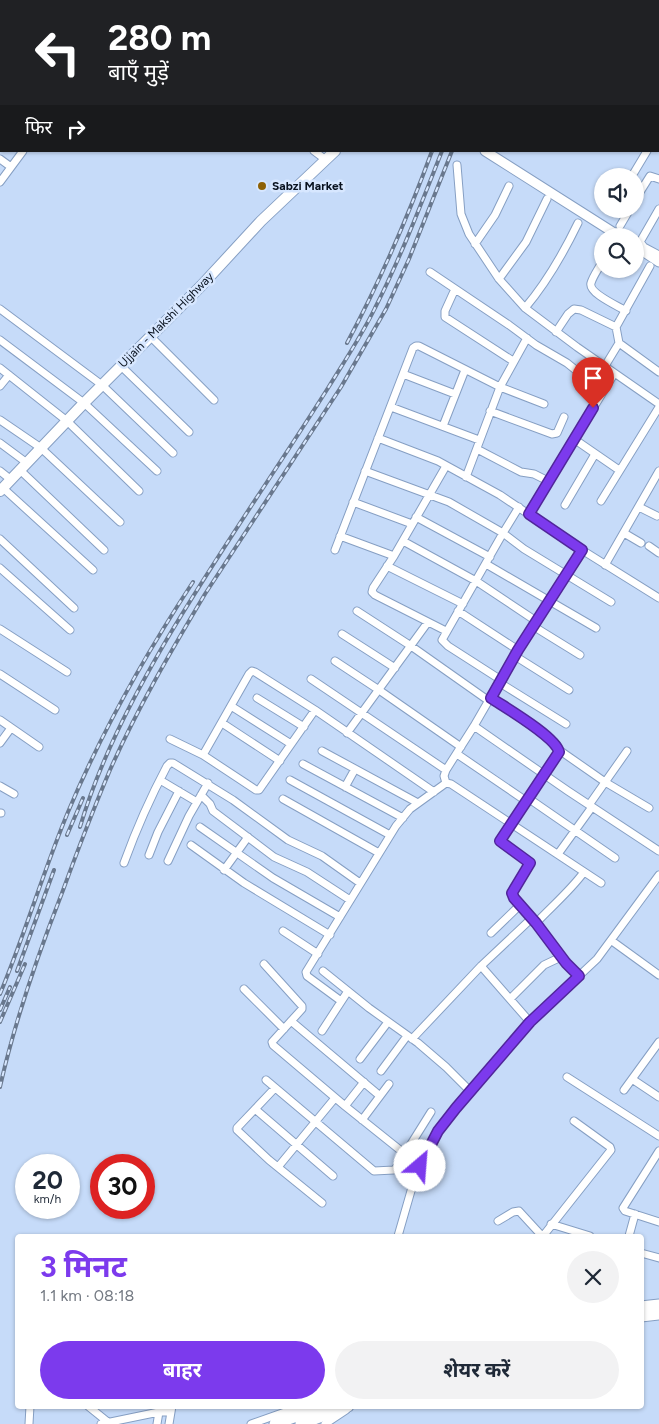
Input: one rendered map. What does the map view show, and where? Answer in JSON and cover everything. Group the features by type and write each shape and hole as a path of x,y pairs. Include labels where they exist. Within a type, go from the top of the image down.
{"main road":[{"name":"Ujjain - Makshi Highway","path":"2,489 84,403 201,286 279,203 334,152"},
{"path":"644,1307 659,1305"},
{"path":"644,1316 659,1314"},
{"path":"275,1424 338,1409"},
{"path":"301,1424 323,1413"}],"street":[{"path":"0,182 22,152"},
{"path":"315,152 326,160"},
{"path":"487,152 606,228"},
{"path":"637,168 646,152"},
{"path":"0,159 11,168"},
{"path":"457,165 461,214 469,234 498,279 525,308 659,406 601,501"},
{"path":"644,186 650,176 659,179"},
{"path":"475,244 494,215 509,186"},
{"path":"498,279 526,242 547,199"},
{"path":"659,208 640,242 644,247 659,255"},
{"path":"620,226 625,218"},
{"path":"525,308 542,288 558,263 578,223"},
{"path":"644,252 659,262"},
{"path":"605,366 619,344 616,327 650,266"},
{"path":"430,272 580,373 603,392"},
{"path":"594,277 590,286 594,292 626,311"},
{"path":"455,289 445,311 445,317 513,361"},
{"path":"0,309 102,385 173,453"},
{"path":"556,332 568,314 574,309 581,310 616,327"},
{"path":"150,336 214,400"},
{"path":"466,477 500,387 527,338"},
{"path":"0,340 84,403 157,471"},
{"path":"619,344 659,372"},
{"path":"335,550 413,348 419,346 500,387 544,404"},
{"path":"121,366 189,432"},
{"path":"0,368 67,421 140,490"},
{"path":"443,426 465,370"},
{"path":"403,374 455,394"},
{"path":"529,514 614,374"},
{"path":"0,386 9,375"},
{"path":"391,406 479,440"},
{"path":"490,411 552,434 557,433 564,417"},
{"path":"0,420 41,448 120,522"},
{"path":"378,438 428,457 466,477 519,507 605,565 659,597"},
{"path":"574,439 619,470"},
{"path":"0,443 104,550"},
{"path":"476,449 520,472 534,474 548,481"},
{"path":"565,504 595,454"},
{"path":"446,466 372,592 446,631"},
{"path":"0,471 10,479"},
{"path":"365,471 449,502 611,602"},
{"path":"605,565 659,471"},
{"path":"2,489 92,570"},
{"path":"353,502 412,524"},
{"path":"519,507 443,636 444,643 566,724"},
{"path":"639,507 657,516"},
{"path":"416,517 490,556"},
{"path":"624,532 641,543"},
{"path":"340,536 394,556"},
{"path":"0,538 74,608"},
{"path":"403,541 476,581 580,655"},
{"path":"649,546 659,553"},
{"path":"446,783 444,776 446,770 501,682 516,653 582,550"},
{"path":"486,564 596,628"},
{"path":"387,566 463,604"},
{"path":"0,568 70,630"},
{"path":"357,611 549,738 557,745 559,752"},
{"path":"458,611 569,690"},
{"path":"347,733 428,622"},
{"path":"0,629 67,672"},
{"path":"342,634 395,668"},
{"path":"335,661 379,690 459,751 527,799 616,858"},
{"path":"203,756 252,671 315,710 434,792"},
{"path":"0,674 55,710"},
{"path":"311,679 446,770"},
{"path":"257,698 304,727"},
{"path":"231,706 291,744"},
{"path":"170,738 203,756 256,790 261,788 315,710"},
{"path":"0,720 39,747"},
{"path":"222,723 280,761"},
{"path":"474,726 659,851"},
{"path":"0,743 11,728"},
{"path":"322,751 418,803"},
{"path":"558,854 627,751"},
{"path":"559,752 500,841 530,863 512,893 557,952 579,976"},
{"path":"559,752 562,752 605,782 649,808"},
{"path":"124,863 141,818 167,766 173,763 208,783 288,840 322,856 360,883"},
{"path":"303,764 403,818"},
{"path":"345,787 356,769"},
{"path":"160,780 196,802"},
{"path":"290,780 390,835"},
{"path":"168,861 196,802 208,783"},
{"path":"341,1002 305,974 390,835 418,803 446,783"},
{"path":"446,783 451,784 601,883"},
{"path":"0,786 14,794"},
{"path":"149,855 158,832 179,791"},
{"path":"201,795 210,804 213,811 274,857 307,872 350,900"},
{"path":"283,799 379,853"},
{"path":"200,827 273,878 340,917"},
{"path":"224,870 248,837"},
{"path":"192,845 224,870 260,894 330,935"},
{"path":"381,1071 410,1037 481,966 568,892 584,872"},
{"path":"399,1234 415,1177 438,1131 530,1022 597,959 659,875"},
{"path":"491,933 520,904"},
{"path":"283,931 318,954"},
{"path":"612,940 659,974"},
{"path":"508,997 557,952"},
{"path":"264,964 302,1006 302,1009 272,1042 273,1045 335,1098 420,1166"},
{"path":"481,966 530,1022"},
{"path":"322,971 410,1037 472,1092"},
{"path":"244,989 284,1029"},
{"path":"322,1031 348,991"},
{"path":"291,1021 380,1096"},
{"path":"360,1059 388,1022"},
{"path":"624,1090 659,1042"},
{"path":"651,1052 659,1058"},
{"path":"567,1077 659,1136"},
{"path":"632,1079 659,1097"},
{"path":"266,1080 374,1171 394,1170 431,1112"},
{"path":"345,1106 364,1082"},
{"path":"362,1120 389,1084"},
{"path":"275,1088 237,1130 278,1167 322,1202"},
{"path":"278,1167 335,1098"},
{"path":"255,1109 333,1176"},
{"path":"544,1234 610,1150 610,1147 605,1142 574,1121"},
{"path":"659,1151 623,1207 625,1212 659,1222"},
{"path":"498,1221 514,1212 520,1211 540,1234"},
{"path":"630,1234 635,1214"},
{"path":"551,1224 584,1234"},
{"path":"644,1254 659,1258"},
{"path":"644,1257 650,1256"},
{"path":"29,1424 30,1409"},
{"path":"91,1409 105,1423 159,1409 171,1409 169,1424"},
{"path":"157,1424 159,1409"},
{"path":"251,1424 294,1409"}],"railway":[{"path":"347,343 393,248 432,152"},
{"path":"80,827 97,778 118,730 167,639 206,575 328,388 370,318 402,250 442,152"},
{"path":"0,1087 35,965 85,831 120,747 155,680 205,594 341,387 386,309 409,259 452,152"},
{"path":"0,994 68,812 95,752 125,694 193,582"},
{"path":"67,835 83,798"},
{"path":"17,971 54,870"},
{"path":"0,1022 25,964"},
{"path":"0,1010 10,987"}],"place":[{"name":"Sabzi Market","path":"262,186"}],"route":[{"path":"420,1166 438,1131 456,1108 472,1092 530,1022 579,976 566,963 536,923 514,898 512,893 514,888 530,866 530,863 529,860 500,841 500,838 559,752 559,749 549,738 491,698 518,650 582,550 529,514 593,408"}]}
